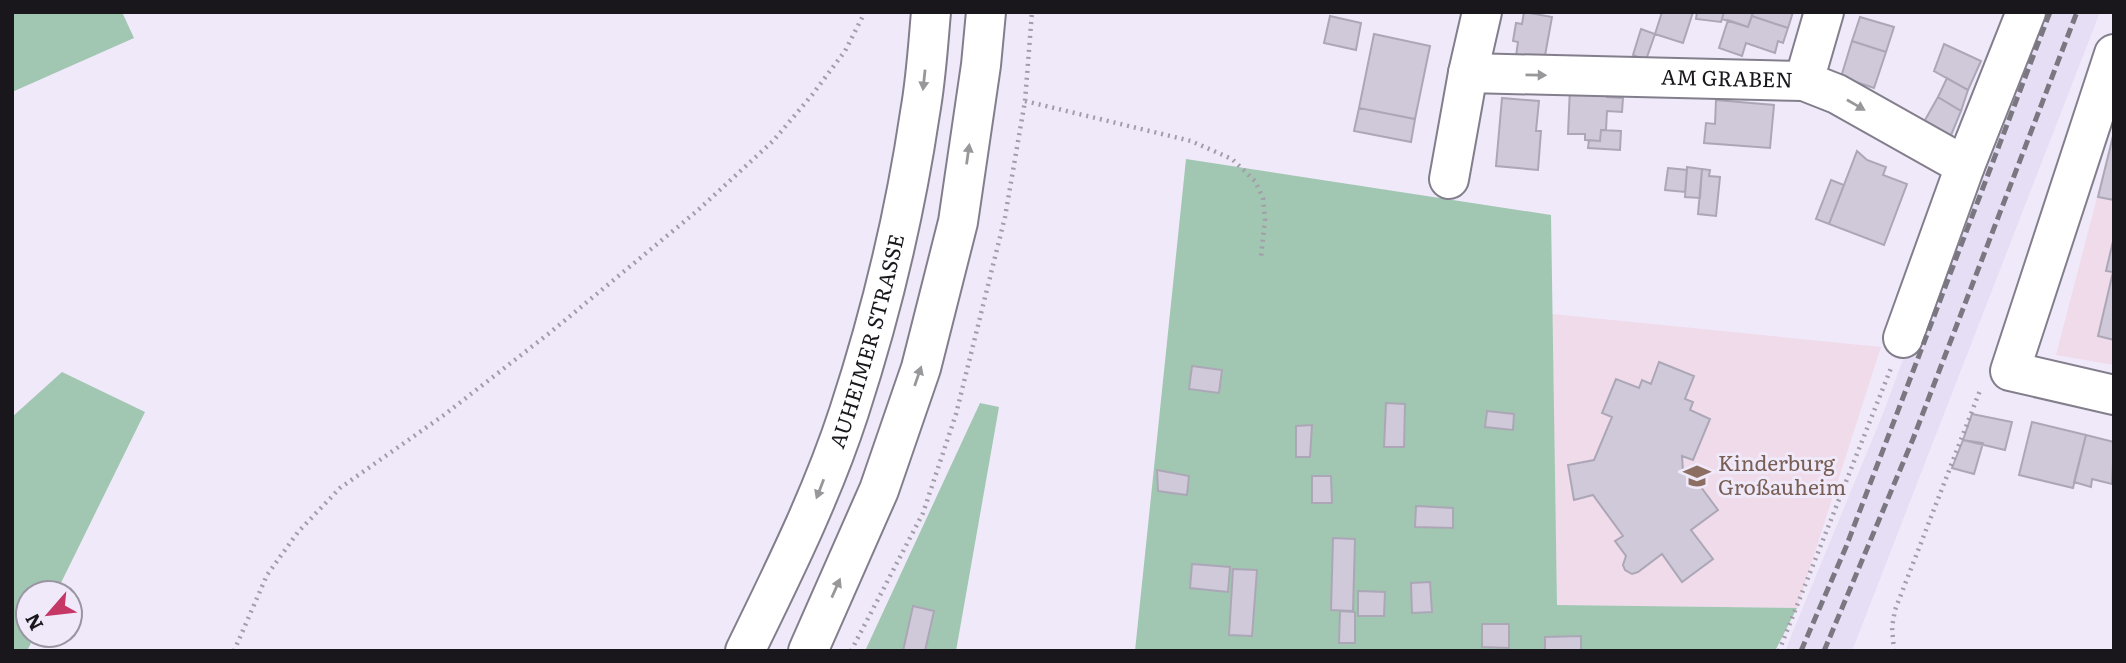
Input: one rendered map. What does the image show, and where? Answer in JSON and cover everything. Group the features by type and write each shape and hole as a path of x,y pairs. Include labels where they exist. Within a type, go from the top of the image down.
{"street":[{"name":"AUHEIMER STRASSE","path":"745,651 812,508 848,414 875,324 904,205 921,110 931,12"},
{"path":"808,651 879,490 921,368 958,222 986,12"},
{"path":"1449,179 1482,12"},
{"path":"1804,81 1824,12"},
{"path":"1903,338 1965,166 2025,12"},
{"path":"2114,54 2010,371 2114,396"},
{"name":"AM GRABEN","path":"1468,73 1804,81 1837,94 1965,166"}],"path":[{"path":"234,651 267,575 298,532 340,488 455,407 697,211 773,141 812,95 845,51 865,12"},
{"path":"1025,101 1191,141 1232,159 1255,181 1263,198 1265,219 1261,257"},
{"path":"1779,651 1903,338"},
{"path":"1894,651 1892,627 1895,610 1976,396 1984,383 2010,371"}],"shaded area":[{"path":"2032,12 2100,12 1852,651 1785,651 1884,411"},
{"path":"2114,132 2114,365 2056,355"},
{"name":"Kinderburg Großauheim","path":"1552,314 1881,347 1797,608 1557,605"}],"green space":[{"path":"12,12 122,12 134,38 12,92"},
{"path":"1186,159 1551,215 1557,605 1797,608 1775,651 1135,651"},
{"path":"62,372 145,412 63,579 14,579 14,649 28,649 27,651 12,651 12,417"},
{"path":"980,403 999,407 956,651 865,651"}],"building":[{"path":"1524,12 1552,17 1544,61 1516,56 1518,42 1513,41 1516,23 1522,24"},
{"path":"1662,12 1693,12 1683,43 1655,34"},
{"path":"1697,12 1724,12 1721,22 1696,19"},
{"path":"1724,12 1753,12 1748,27 1722,19"},
{"path":"1753,12 1793,12 1788,28 1752,16"},
{"path":"1330,16 1361,23 1356,50 1324,43"},
{"path":"1752,16 1788,28 1783,43 1778,41 1775,53 1746,43 1742,56 1719,48 1728,20 1748,27"},
{"path":"1860,17 1894,27 1886,52 1852,41"},
{"path":"1641,29 1655,34 1646,60 1633,55"},
{"path":"1374,34 1430,46 1415,119 1359,108"},
{"path":"1852,41 1886,52 1874,88 1841,77"},
{"path":"1944,44 1981,61 1968,90 1934,71"},
{"path":"1947,78 1968,90 1961,111 1938,97"},
{"path":"1570,87 1608,89 1607,97 1623,98 1622,112 1607,111 1606,130 1601,130 1600,141 1585,140 1585,134 1568,134"},
{"path":"1938,97 1961,111 1947,145 1920,129"},
{"path":"1502,98 1539,101 1536,131 1541,131 1538,170 1496,166"},
{"path":"1716,100 1774,105 1770,148 1704,143 1706,123 1715,124"},
{"path":"1359,108 1415,119 1411,142 1354,131"},
{"path":"1601,130 1621,131 1620,150 1588,148 1589,140 1600,141"},
{"path":"2114,132 2114,200 2098,197"},
{"path":"1857,151 1867,160 1886,167 1883,175 1907,184 1884,245 1829,224"},
{"path":"1687,167 1702,169 1700,198 1685,197"},
{"path":"1668,168 1687,170 1685,192 1665,190"},
{"path":"1702,169 1710,170 1709,176 1720,177 1716,216 1698,214"},
{"path":"1831,180 1844,185 1829,224 1816,219"},
{"path":"2114,237 2114,340 2098,336 2113,272 2106,271"},
{"path":"1659,362 1694,376 1685,399 1693,402 1690,410 1710,419 1693,460 1682,456 1683,472 1692,475 1718,510 1691,530 1713,559 1682,582 1662,554 1638,572 1632,574 1625,570 1623,565 1626,556 1615,541 1623,536 1593,495 1574,500 1568,465 1594,460 1612,417 1602,413 1616,379 1639,388 1642,380 1651,384"},
{"path":"1192,366 1222,370 1219,393 1189,389"},
{"path":"1386,403 1405,404 1404,447 1384,447"},
{"path":"1487,411 1514,414 1513,430 1485,427"},
{"path":"1972,414 2012,422 2005,450 1963,440"},
{"path":"2032,422 2086,435 2073,488 2019,475"},
{"path":"1312,425 1310,457 1296,457 1296,426"},
{"path":"2086,435 2114,442 2112,484 2092,479 2091,487 2074,482"},
{"path":"1963,440 1983,443 1974,474 1952,468"},
{"path":"1157,470 1189,476 1187,495 1158,491"},
{"path":"1312,476 1331,476 1332,503 1312,503"},
{"path":"1416,506 1453,508 1453,528 1415,527"},
{"path":"1333,538 1355,539 1353,611 1331,610"},
{"path":"1192,564 1230,567 1228,592 1190,588"},
{"path":"1233,569 1257,570 1252,636 1229,635"},
{"path":"1430,582 1432,612 1412,613 1411,583"},
{"path":"1358,591 1385,592 1384,616 1358,616"},
{"path":"913,606 934,611 925,651 903,651"},
{"path":"1340,611 1355,612 1355,643 1339,643"},
{"path":"1482,624 1509,624 1509,648 1482,647"},
{"path":"1581,636 1581,651 1545,651 1545,637"}],"railway":[{"path":"1801,651 1846,547 2050,12"},
{"path":"1824,651 1913,439 2077,12"}],"place":[{"name":"Kinderburg Großauheim","path":"1697,476"}]}
